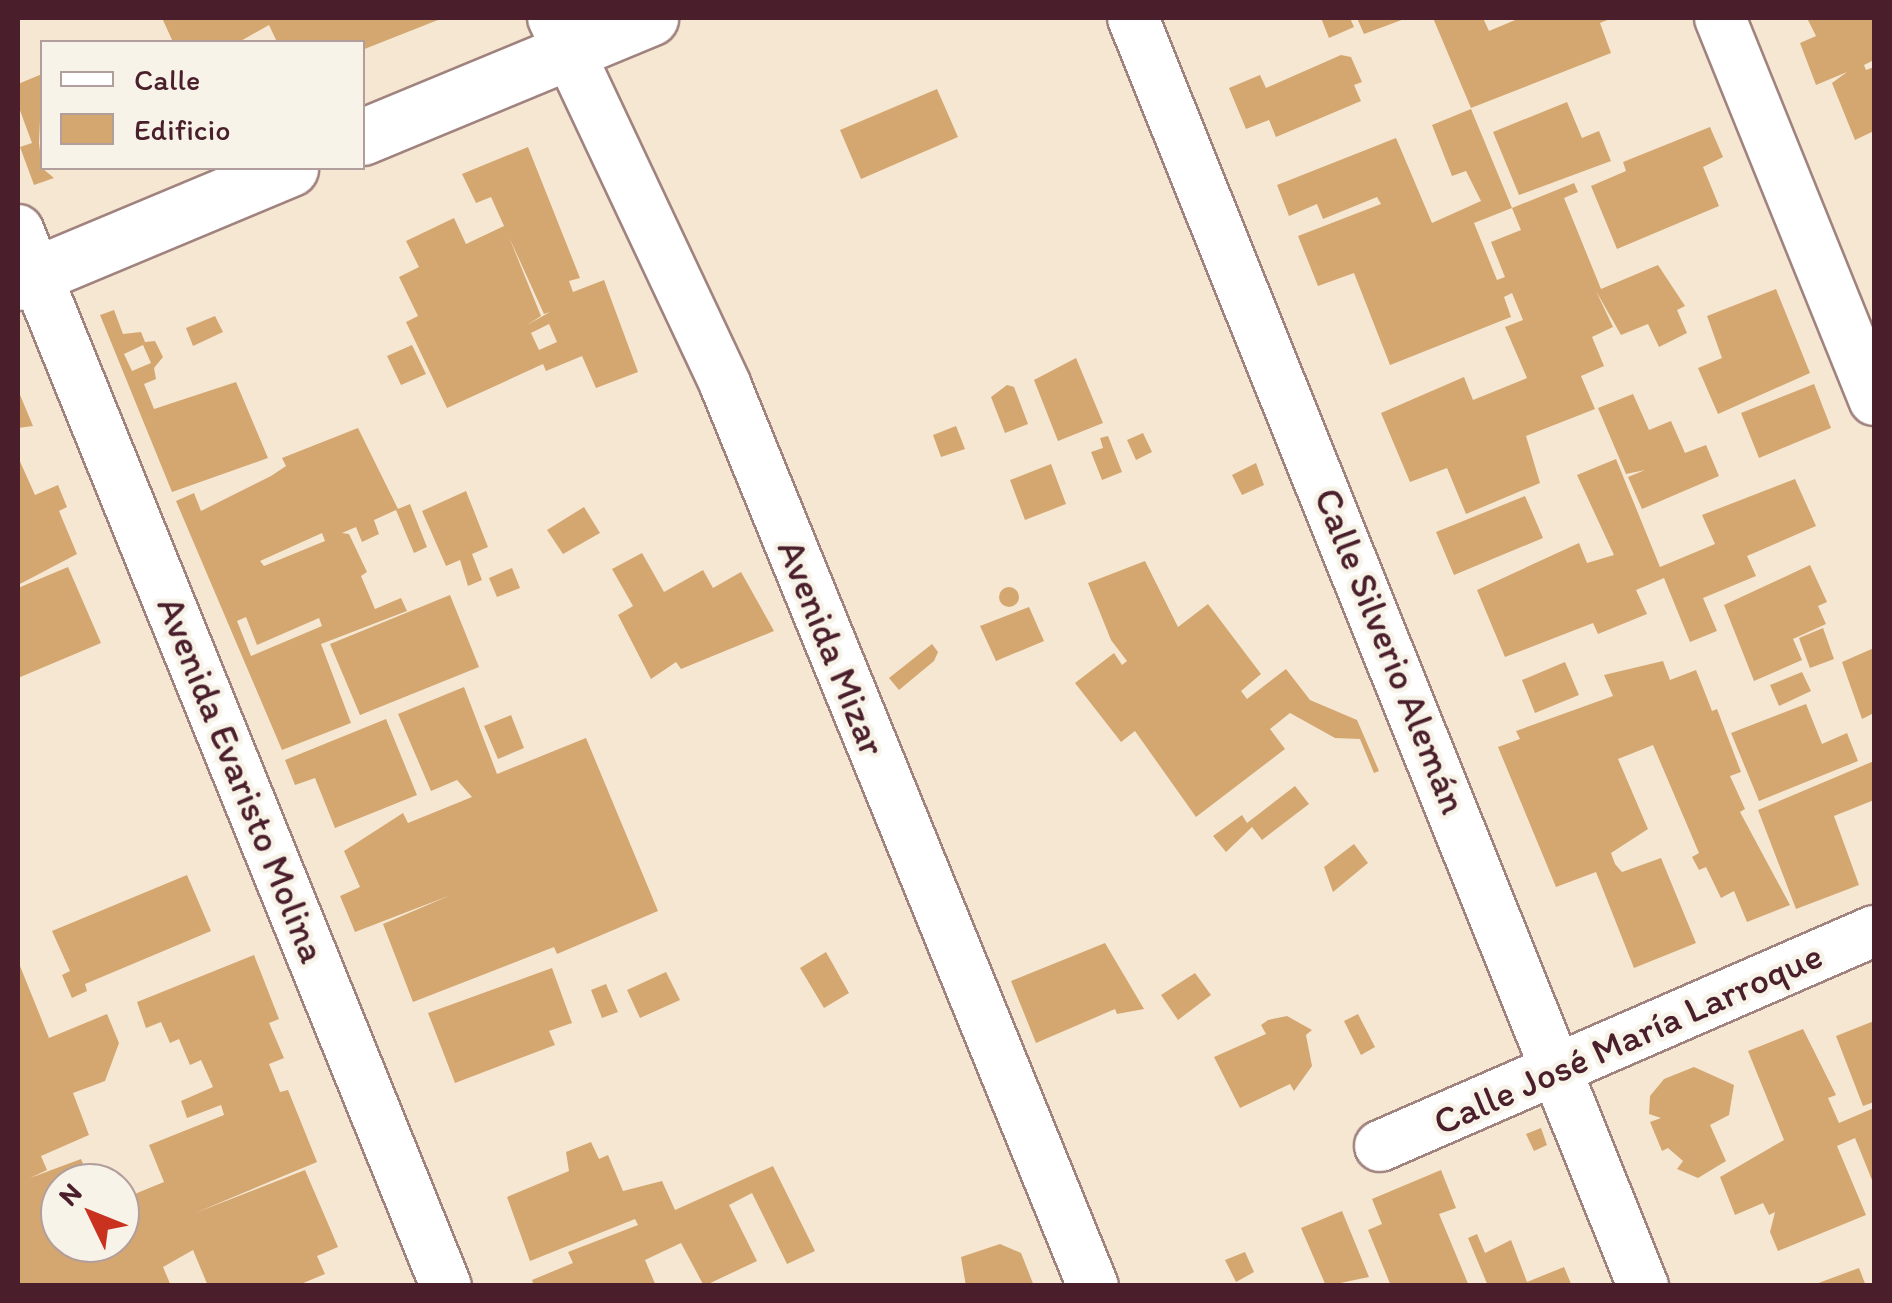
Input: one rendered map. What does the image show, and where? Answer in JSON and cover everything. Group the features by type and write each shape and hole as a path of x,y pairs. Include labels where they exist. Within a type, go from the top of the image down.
{"main road":[{"path":"365,135 560,34 650,18"},
{"path":"24,263 284,170"}],"street":[{"name":"Calle Silverio Alemán","path":"1134,18 1561,1072 1643,1286"},
{"path":"1720,18 1874,400"},
{"name":"Avenida Mizar","path":"560,34 725,384 1093,1286"},
{"name":"Avenida Evaristo Molina","path":"24,263 446,1286"},
{"name":"Calle José María Larroque","path":"1380,1146 1561,1072 1874,931"}],"building":[{"path":"162,18 443,18 365,49 365,40 276,40 269,25 243,40 172,40"},
{"path":"1321,18 1350,18 1354,27 1329,38"},
{"path":"1357,18 1407,18 1364,34"},
{"path":"1433,18 1483,18 1489,31 1520,18 1612,18 1600,23 1611,53 1471,108"},
{"path":"1807,18 1874,18 1874,60 1864,65 1866,70 1874,67 1874,131 1855,140 1832,83 1847,72 1816,85 1800,43 1816,36"},
{"path":"1341,55 1351,57 1362,82 1354,85 1361,101 1276,137 1269,120 1246,129 1229,88 1260,75 1266,88"},
{"path":"40,75 40,170 54,178 34,185 20,147 32,143 18,105 18,84"},
{"path":"937,89 958,137 861,179 840,130"},
{"path":"1567,102 1582,138 1599,131 1611,161 1519,195 1493,132"},
{"path":"1471,109 1512,208 1574,183 1578,192 1564,198 1601,289 1658,265 1685,306 1677,310 1687,333 1659,347 1648,324 1621,335 1596,291 1613,327 1592,337 1604,366 1581,376 1595,409 1526,436 1540,483 1466,514 1447,468 1410,482 1381,413 1464,377 1473,400 1527,378 1505,327 1523,320 1512,293 1504,297 1511,317 1390,365 1354,273 1318,286 1298,236 1381,204 1377,197 1323,219 1317,204 1289,216 1277,185 1396,138 1432,223 1481,201 1466,171 1452,176 1432,125","holes":["1512,208 1521,230 1491,242 1505,277 1497,280 1474,223"]},
{"path":"1710,127 1723,157 1703,167 1719,206 1617,249 1591,186 1626,171 1623,162"},
{"path":"528,147 580,278 569,281 573,292 604,280 638,372 596,388 582,356 546,371 543,364 447,408 406,322 418,316 399,277 419,267 406,241 454,218 466,244 504,226 491,197 476,203 462,174","holes":["509,237 544,314 550,312 527,325 541,316","549,324 557,342 539,350 531,333"]},
{"path":"1776,289 1810,373 1718,414 1698,368 1722,358 1707,316"},
{"path":"114,310 123,334 141,332 145,342 155,341 163,357 154,368 156,379 144,384 154,409 236,382 268,458 172,492 100,315","holes":["143,345 151,363 132,371 124,354"]},
{"path":"215,316 223,332 193,346 186,328"},
{"path":"412,345 426,374 401,385 387,356"},
{"path":"1076,358 1103,423 1058,441 1034,380"},
{"path":"1814,384 1831,428 1759,458 1741,413"},
{"path":"1007,385 1014,387 1028,424 1005,433 991,397"},
{"path":"18,390 33,426 18,428"},
{"path":"1633,394 1649,430 1671,421 1685,453 1706,445 1719,476 1642,509 1628,477 1645,470 1626,474 1598,408"},
{"path":"956,426 965,449 941,457 933,435"},
{"path":"358,428 398,509 410,504 427,547 414,553 396,510 374,520 379,534 362,542 356,527 342,533 349,534 367,572 361,576 375,609 401,598 407,611 321,644 351,723 282,750 176,501 194,493 201,511 271,476 286,466 282,458","holes":["322,533 325,541 264,566 260,561","246,617 257,645 319,618 322,626 251,656 237,621"]},
{"path":"1143,433 1152,452 1136,460 1127,440"},
{"path":"1108,436 1122,472 1102,480 1091,452 1103,448 1100,438"},
{"path":"18,457 35,495 58,485 67,507 59,511 77,554 18,585"},
{"path":"1616,459 1660,567 1715,544 1702,515 1795,479 1816,526 1747,556 1756,576 1703,598 1717,631 1690,642 1664,578 1636,590 1647,614 1598,634 1593,623 1505,657 1477,590 1579,543 1587,563 1614,555 1577,475"},
{"path":"1256,463 1264,485 1242,495 1232,475"},
{"path":"1051,464 1066,504 1025,520 1010,480"},
{"path":"466,491 488,547 472,554 482,580 468,586 460,560 446,566 422,511"},
{"path":"1525,496 1543,538 1454,575 1436,532"},
{"path":"584,507 600,533 563,554 547,530"},
{"path":"642,553 664,592 703,570 713,588 741,572 774,631 681,669 676,662 651,679 618,615 633,606 612,569"},
{"path":"1145,561 1178,627 1208,604 1261,674 1241,691 1247,699 1286,669 1310,700 1357,720 1379,771 1374,773 1360,739 1335,738 1290,713 1270,729 1285,749 1196,817 1135,731 1121,742 1075,683 1114,653 1122,665 1127,661 1111,640 1088,583"},
{"path":"1810,565 1827,602 1818,606 1826,624 1793,639 1802,660 1754,681 1724,605"},
{"path":"68,567 101,643 18,678 18,588"},
{"path":"512,568 520,588 497,597 489,578"},
{"path":"1005,587 1013,587 1019,597 1013,607 1005,607 999,601 999,593"},
{"path":"450,595 479,667 360,715 330,644"},
{"path":"1029,607 1044,641 996,661 980,626"},
{"path":"1823,628 1834,659 1810,668 1799,638"},
{"path":"932,644 938,652 934,661 899,690 889,678"},
{"path":"1874,648 1874,713 1862,719 1842,662"},
{"path":"1663,661 1670,680 1696,670 1712,711 1717,709 1741,772 1730,776 1745,809 1740,812 1790,905 1747,922 1734,891 1721,898 1706,867 1699,870 1692,857 1699,853 1653,745 1618,759 1648,829 1611,853 1615,864 1622,872 1661,858 1696,943 1634,968 1596,872 1556,887 1498,747 1520,739 1516,731 1613,696 1604,675"},
{"path":"1565,662 1579,695 1535,713 1522,680"},
{"path":"1802,672 1811,691 1779,706 1770,685"},
{"path":"464,687 497,774 586,738 658,911 557,954 554,947 413,1002 383,924 451,895 355,932 340,896 360,887 344,851 403,813 408,823 472,797 457,780 431,791 398,714"},
{"path":"1806,704 1822,744 1847,733 1858,761 1759,801 1731,733"},
{"path":"511,715 524,748 498,759 484,726"},
{"path":"386,719 417,795 335,828 315,778 295,785 285,760"},
{"path":"1874,761 1874,800 1834,816 1859,885 1796,909 1758,810"},
{"path":"1295,786 1309,804 1262,840 1252,827 1226,852 1213,836 1242,815 1247,823"},
{"path":"1354,844 1368,863 1333,892 1324,867"},
{"path":"187,875 211,931 85,984 87,991 72,998 62,975 70,971 52,931"},
{"path":"1105,943 1144,1009 1117,1014 1115,1009 1036,1043 1011,981"},
{"path":"826,952 849,993 824,1008 800,968"},
{"path":"254,955 279,1019 269,1023 284,1058 269,1064 280,1092 288,1090 317,1162 195,1213 305,1170 338,1247 317,1256 325,1274 296,1286 208,1286 193,1250 163,1267 171,1286 18,1286 18,961 49,1038 107,1014 119,1043 105,1081 73,1093 89,1135 41,1156 44,1163 40,1163 40,1173 30,1178 40,1174 40,1263 140,1263 140,1192 164,1182 149,1145 224,1115 221,1105 187,1118 181,1101 213,1087 201,1060 190,1065 179,1039 170,1043 161,1022 146,1028 137,1002"},
{"path":"552,968 572,1023 549,1031 555,1045 455,1083 428,1013"},
{"path":"666,972 680,1000 640,1018 627,990"},
{"path":"1195,973 1211,995 1178,1020 1161,995"},
{"path":"606,984 618,1012 602,1018 591,990"},
{"path":"1358,1014 1375,1047 1361,1055 1344,1021"},
{"path":"1287,1016 1312,1030 1306,1035 1312,1066 1294,1091 1290,1084 1240,1108 1214,1057 1266,1034 1261,1025 1268,1020"},
{"path":"1874,1021 1874,1102 1863,1106 1836,1036"},
{"path":"1803,1029 1836,1095 1828,1098 1839,1123 1874,1108 1874,1185 1855,1138 1837,1146 1866,1215 1778,1251 1770,1232 1775,1212 1769,1215 1763,1203 1735,1215 1720,1177 1784,1140 1748,1051"},
{"path":"1694,1067 1734,1085 1729,1115 1710,1125 1726,1161 1698,1178 1677,1169 1683,1161 1668,1148 1662,1151 1650,1122 1661,1118 1649,1114 1650,1096 1664,1079"},
{"path":"1541,1128 1547,1145 1534,1151 1526,1134"},
{"path":"591,1142 599,1159 608,1155 623,1191 662,1181 675,1210 773,1166 815,1251 787,1264 752,1193 729,1205 757,1261 704,1286 681,1243 645,1260 656,1286 534,1286 532,1280 573,1263 568,1252 638,1225 635,1219 530,1261 507,1197 569,1171 566,1152"},
{"path":"1441,1170 1456,1208 1439,1214 1469,1286 1391,1286 1368,1230 1382,1224 1372,1199"},
{"path":"1342,1211 1369,1277 1326,1286 1301,1228"},
{"path":"1477,1234 1485,1253 1511,1240 1527,1282 1564,1267 1572,1286 1488,1286 1468,1238"},
{"path":"1000,1244 1021,1253 1034,1286 966,1286 961,1257"},
{"path":"1245,1252 1254,1272 1236,1282 1225,1260"},
{"path":"1859,1268 1866,1286 1813,1286 1813,1285"}]}
